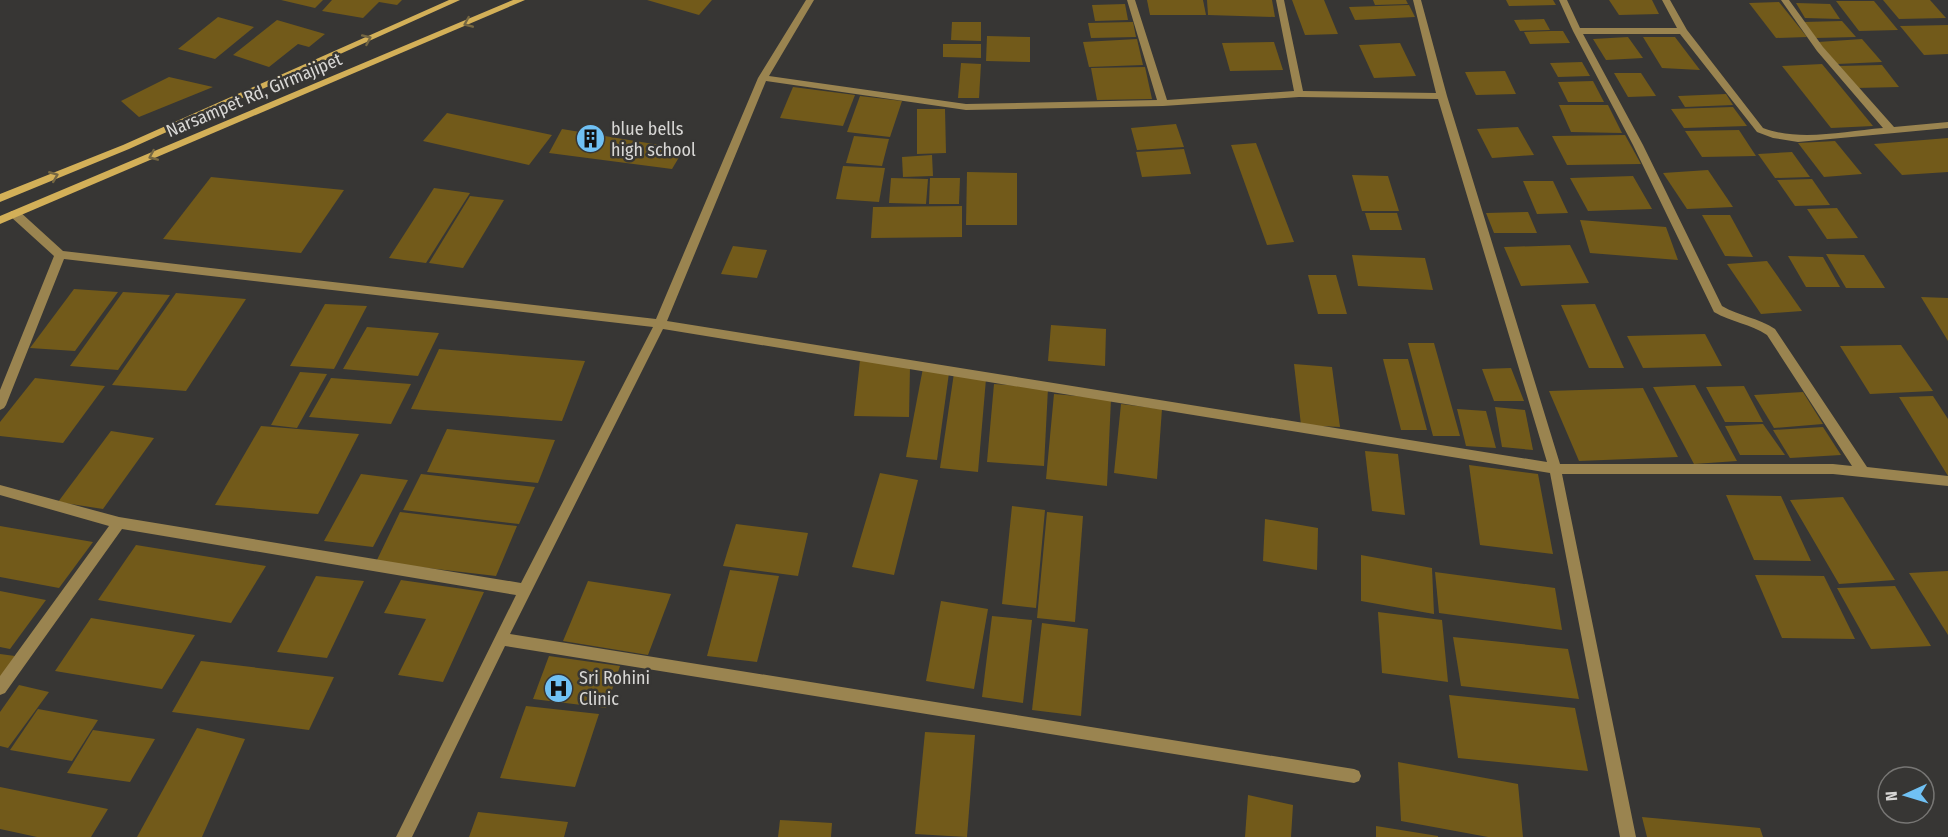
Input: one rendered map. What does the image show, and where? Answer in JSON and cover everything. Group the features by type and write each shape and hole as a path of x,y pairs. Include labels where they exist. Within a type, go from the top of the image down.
{"main road":[{"name":"Narsampet Rd, Girmajipet","path":"0,198 126,147 456,0"},
{"name":"Narsampet Rd, Girmajipet","path":"0,220 522,0"}],"street":[{"path":"404,837 525,590 660,324 763,78 810,0"},
{"path":"1131,0 1163,103"},
{"path":"1280,0 1299,94"},
{"path":"1417,0 1442,96 1555,469 1628,837"},
{"path":"1563,0 1577,31 1638,145 1718,309 1732,317 1761,324 1771,332 1863,472"},
{"path":"1666,0 1683,31 1760,130 1773,135 1798,139 1948,125"},
{"path":"1785,0 1820,49 1890,129"},
{"path":"1577,31 1683,31"},
{"path":"763,78 966,107 1163,103 1299,94 1442,96"},
{"path":"15,214 60,255 660,324 1555,469 1833,469 1948,481"},
{"path":"0,405 60,255"},
{"path":"0,490 119,523 525,590"},
{"path":"0,688 119,523"},
{"path":"502,639 1354,776"}],"building":[{"path":"281,0 323,0 315,8"},
{"path":"332,0 402,0 397,5 379,2 363,18 322,11"},
{"path":"647,0 712,0 699,15"},
{"path":"1147,0 1203,0 1206,15 1150,15"},
{"path":"1207,0 1272,0 1275,17 1208,15"},
{"path":"1292,0 1324,0 1338,34 1305,35"},
{"path":"1373,0 1406,0 1408,4 1375,5"},
{"path":"1506,0 1553,0 1556,5 1509,6"},
{"path":"1609,0 1652,0 1659,14 1619,15"},
{"path":"1883,0 1930,0 1946,18 1899,19"},
{"path":"1836,1 1874,1 1898,30 1859,31"},
{"path":"1779,2 1807,37 1776,38 1749,3"},
{"path":"1796,3 1830,4 1840,19 1805,18"},
{"path":"1125,4 1128,20 1095,21 1092,5"},
{"path":"1409,5 1415,17 1355,20 1349,7"},
{"path":"218,17 254,27 215,59 178,49"},
{"path":"1544,19 1550,30 1520,31 1514,20"},
{"path":"277,20 325,34 309,47 298,44 269,67 233,55"},
{"path":"1842,21 1856,37 1815,38 1803,22"},
{"path":"952,22 981,22 981,41 951,40"},
{"path":"1133,22 1136,37 1091,38 1088,23"},
{"path":"1948,25 1948,54 1924,55 1900,26"},
{"path":"1563,31 1570,43 1530,44 1524,32"},
{"path":"987,36 1030,37 1030,62 986,61"},
{"path":"1628,37 1643,58 1606,60 1593,39"},
{"path":"1643,37 1675,37 1700,70 1662,68"},
{"path":"1137,39 1143,65 1089,67 1083,42"},
{"path":"1862,39 1882,62 1837,64 1818,42"},
{"path":"1274,42 1283,70 1230,71 1222,43"},
{"path":"1400,43 1416,76 1374,78 1359,45"},
{"path":"943,44 981,44 981,58 943,57"},
{"path":"1582,62 1590,76 1558,77 1550,63"},
{"path":"961,63 981,64 979,98 958,98"},
{"path":"1822,64 1873,126 1831,128 1782,66"},
{"path":"1882,65 1899,87 1856,88 1839,66"},
{"path":"1145,67 1152,99 1097,100 1091,68"},
{"path":"1505,71 1516,94 1476,95 1465,72"},
{"path":"1614,73 1641,73 1656,96 1628,97"},
{"path":"169,77 213,87 139,117 121,101"},
{"path":"1593,81 1604,102 1568,102 1558,82"},
{"path":"793,87 855,95 843,126 780,118"},
{"path":"1726,94 1733,105 1685,107 1678,96"},
{"path":"860,96 902,101 890,137 847,132"},
{"path":"1559,105 1608,105 1622,133 1571,132"},
{"path":"1733,107 1747,126 1684,128 1671,109"},
{"path":"917,109 945,109 946,153 917,154"},
{"path":"447,113 552,135 529,165 423,141"},
{"path":"1176,124 1184,147 1137,150 1131,128"},
{"path":"1518,127 1534,155 1492,158 1477,129"},
{"name":"blue bells high school","path":"562,129 684,149 672,169 549,153"},
{"path":"1739,130 1756,156 1702,157 1685,131"},
{"path":"1625,135 1641,164 1567,165 1552,136"},
{"path":"854,136 889,139 882,166 846,163"},
{"path":"1948,138 1948,172 1902,175 1874,144"},
{"path":"1835,141 1862,174 1824,177 1798,143"},
{"path":"1256,143 1294,242 1267,245 1231,145"},
{"path":"1184,149 1191,174 1142,177 1136,152"},
{"path":"1792,152 1810,177 1775,178 1758,154"},
{"path":"932,155 933,176 903,177 902,157"},
{"path":"843,166 885,168 879,202 836,199"},
{"path":"1708,170 1733,207 1687,209 1663,173"},
{"path":"967,172 1017,173 1017,225 966,225"},
{"path":"1352,175 1388,176 1399,211 1362,211"},
{"path":"1633,176 1652,209 1588,211 1570,178"},
{"path":"211,177 344,190 301,253 163,239"},
{"path":"891,178 928,179 926,204 889,203"},
{"path":"930,178 960,178 959,204 929,204"},
{"path":"1812,179 1830,205 1795,206 1777,180"},
{"path":"1523,181 1553,181 1568,213 1537,214"},
{"path":"434,188 470,193 426,263 389,258"},
{"path":"470,196 504,200 463,268 429,263"},
{"path":"962,206 962,237 871,238 873,207"},
{"path":"1837,208 1858,238 1827,239 1807,209"},
{"path":"1528,212 1537,233 1494,233 1486,213"},
{"path":"1365,213 1397,213 1402,230 1370,230"},
{"path":"1702,215 1730,215 1753,257 1725,256"},
{"path":"1580,220 1666,227 1678,260 1590,253"},
{"path":"1570,245 1589,283 1521,286 1504,247"},
{"path":"733,246 767,250 757,278 721,274"},
{"path":"1826,254 1864,255 1885,288 1846,288"},
{"path":"1352,255 1425,258 1433,290 1358,286"},
{"path":"1788,256 1823,257 1840,287 1806,287"},
{"path":"1767,261 1802,311 1761,314 1727,264"},
{"path":"1308,275 1336,275 1347,314 1318,314"},
{"path":"74,289 118,292 75,351 30,348"},
{"path":"123,292 170,295 118,370 70,366"},
{"path":"176,293 246,299 186,391 112,385"},
{"path":"1921,297 1948,298 1948,341"},
{"path":"325,304 367,306 334,369 290,366"},
{"path":"1595,304 1624,368 1589,368 1561,305"},
{"path":"1051,325 1106,329 1105,366 1048,361"},
{"path":"367,327 439,333 418,376 343,369"},
{"path":"1705,334 1722,366 1643,368 1627,336"},
{"path":"1408,343 1434,343 1460,436 1433,436"},
{"path":"1901,345 1933,391 1870,394 1840,346"},
{"path":"439,349 585,361 562,421 411,409"},
{"path":"1383,359 1408,359 1427,430 1401,430"},
{"path":"860,360 910,367 909,417 854,416"},
{"path":"1294,364 1332,367 1340,427 1301,425"},
{"path":"923,368 949,373 937,460 906,457"},
{"path":"1511,368 1524,401 1494,401 1482,369"},
{"path":"300,372 327,374 297,428 271,425"},
{"path":"954,373 986,379 978,472 940,468"},
{"path":"35,378 105,386 63,443 0,436 0,422"},
{"path":"331,378 411,384 391,424 309,417"},
{"path":"994,384 1048,388 1044,466 987,462"},
{"path":"1695,385 1737,461 1694,464 1653,387"},
{"path":"1744,386 1763,422 1725,422 1706,387"},
{"path":"1643,388 1678,457 1579,461 1549,391"},
{"path":"1803,392 1823,424 1774,428 1754,395"},
{"path":"1054,394 1111,399 1107,486 1046,479"},
{"path":"1933,396 1948,419 1948,476 1899,397"},
{"path":"1121,404 1162,409 1157,479 1114,473"},
{"path":"1495,407 1525,410 1533,450 1502,447"},
{"path":"1457,409 1486,411 1496,448 1466,446"},
{"path":"1763,424 1785,455 1740,455 1725,426"},
{"path":"261,426 359,434 318,514 215,505"},
{"path":"1823,427 1841,455 1790,458 1773,430"},
{"path":"447,429 555,440 538,483 427,472"},
{"path":"111,431 154,438 103,509 58,502"},
{"path":"1365,451 1398,454 1405,515 1372,511"},
{"path":"1469,465 1538,474 1553,554 1480,545"},
{"path":"880,473 918,480 894,575 852,567"},
{"path":"361,474 408,480 373,547 324,541"},
{"path":"421,474 535,487 519,524 403,510"},
{"path":"1726,495 1781,496 1811,561 1754,560"},
{"path":"1843,497 1895,580 1839,584 1790,500"},
{"path":"1012,506 1045,510 1036,608 1002,604"},
{"path":"400,512 517,526 496,576 376,562"},
{"path":"1047,512 1083,516 1075,622 1037,618"},
{"path":"1265,519 1318,528 1317,570 1263,561"},
{"path":"736,524 808,533 798,576 723,566"},
{"path":"0,526 93,542 59,588 0,577"},
{"path":"136,545 266,566 231,623 98,600"},
{"path":"1361,555 1432,568 1434,614 1361,601"},
{"path":"730,570 779,576 757,662 707,656"},
{"path":"1948,571 1948,635 1909,573"},
{"path":"1435,572 1555,588 1562,630 1439,613"},
{"path":"1755,575 1824,576 1855,639 1782,638"},
{"path":"316,576 364,581 327,658 277,652"},
{"path":"401,580 484,592 443,682 398,675 426,619 384,613"},
{"path":"588,581 671,594 648,655 563,641"},
{"path":"1895,586 1931,646 1871,649 1837,588"},
{"path":"0,591 46,600 10,649 0,647"},
{"path":"941,601 988,609 974,689 926,681"},
{"path":"1378,612 1442,620 1448,682 1382,673"},
{"path":"992,616 1032,620 1023,703 982,697"},
{"path":"91,618 195,635 162,689 55,671"},
{"path":"1042,623 1088,629 1081,716 1032,710"},
{"path":"1453,637 1568,649 1579,699 1461,686"},
{"path":"0,654 15,656 0,679"},
{"path":"549,656 620,666 606,708 533,699"},
{"path":"201,661 334,677 309,730 172,712"},
{"path":"19,685 49,692 8,748 0,746 0,712"},
{"path":"1449,695 1575,708 1588,771 1458,758"},
{"path":"526,706 599,714 575,787 500,778"},
{"path":"38,709 98,720 72,761 10,750"},
{"path":"197,728 245,739 202,837 137,837"},
{"path":"93,730 155,739 130,782 67,773"},
{"path":"925,732 975,735 967,837 915,834"},
{"path":"1398,762 1518,784 1523,837 1488,837 1401,821"},
{"path":"0,787 108,809 91,837 37,837 0,829"},
{"path":"1248,795 1293,805 1291,837 1245,837"},
{"path":"478,812 568,822 564,837 469,837"},
{"path":"1642,817 1760,828 1763,837 1647,837"},
{"path":"780,820 832,823 831,837 778,837"},
{"path":"1376,826 1438,836 1438,837 1376,837"}],"place":[{"name":"blue bells high school","path":"590,139"},
{"name":"Sri Rohini Clinic","path":"558,688"}]}
